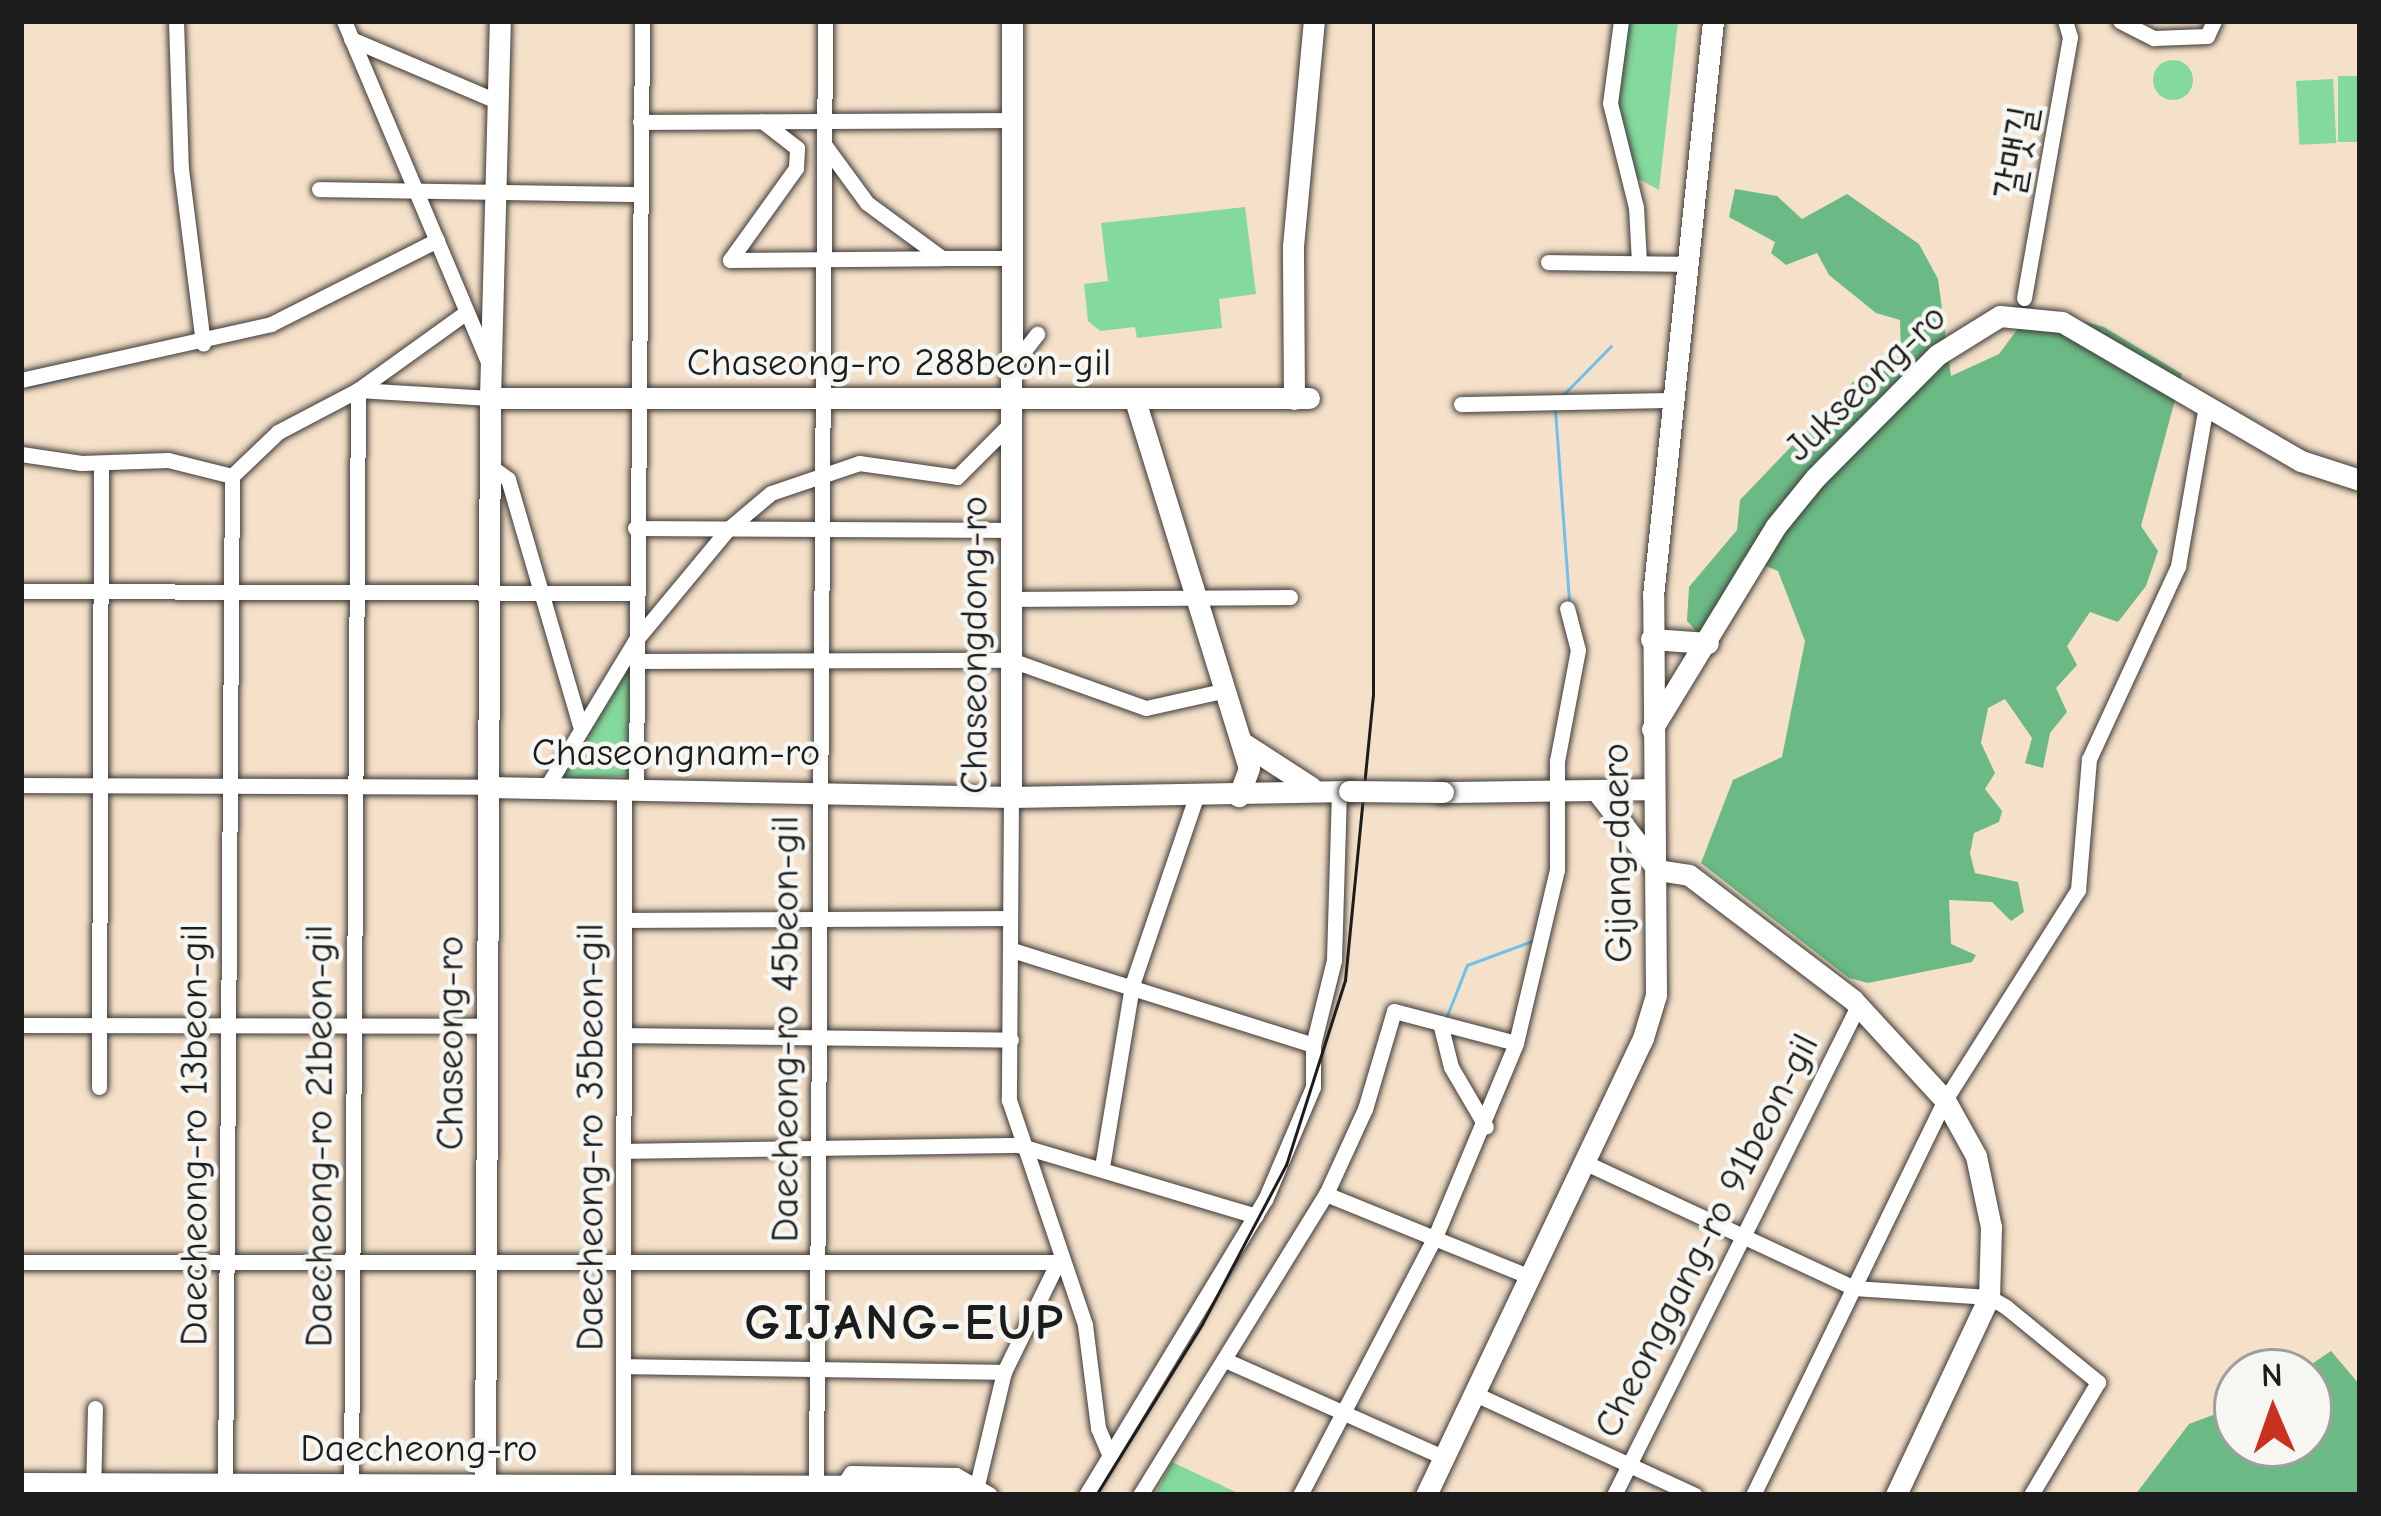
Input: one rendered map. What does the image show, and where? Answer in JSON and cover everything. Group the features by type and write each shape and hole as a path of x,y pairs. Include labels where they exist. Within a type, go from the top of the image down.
{"street":[{"path":"176,21 182,169 203,344"},
{"path":"344,21 494,373"},
{"name":"Chaseong-ro","path":"485,1490 490,398 500,21"},
{"name":"Daecheong-ro 35beon-gil","path":"623,1490 624,920 635,661 642,21"},
{"name":"Daecheong-ro 45beon-gil","path":"816,1490 825,21"},
{"name":"Chaseongdong-ro","path":"1012,21 1009,1100 1018,1145 1085,1325 1098,1428 1110,1456"},
{"name":"Chaseong-ro 288beon-gil","path":"490,398 823,399 1012,411 1135,400 1301,399 1293,246 1314,21"},
{"path":"1621,21 1610,103 1636,207 1639,262"},
{"name":"Gijang-daero","path":"1426,1495 1652,1018 1658,870 1651,639 1713,21"},
{"name":"갈맷길","path":"2024,298 2070,37 2065,21"},
{"path":"2120,21 2154,38 2207,36 2214,21"},
{"path":"351,39 499,102"},
{"path":"640,122 1012,120"},
{"path":"762,121 797,148 796,168 730,260 1012,258"},
{"path":"825,145 850,186 942,258"},
{"path":"319,189 639,194"},
{"path":"21,380 106,356 203,344 271,323 437,240"},
{"path":"1548,262 1688,264"},
{"path":"21,454 101,463 168,460 232,476 278,432 358,391 466,313"},
{"name":"Jukseong-ro","path":"1651,730 1708,644 1776,526 1815,478 1937,355 1982,322 2022,314 2062,322 2301,461 2360,480"},
{"path":"1012,366 1037,334"},
{"path":"358,391 490,398"},
{"name":"Daecheong-ro 21beon-gil","path":"351,1490 358,391"},
{"path":"1135,400 1249,775 1239,796"},
{"path":"1461,404 1673,400"},
{"path":"1753,1495 1945,1100 2078,890 2089,759 2178,566 2206,405"},
{"path":"546,788 635,641 727,530 780,487 823,470 873,463 957,477 1012,411"},
{"path":"99,1088 101,463"},
{"name":"Chaseong-ro","path":"490,466 508,479 581,729"},
{"name":"Daecheong-ro 13beon-gil","path":"225,1490 232,476"},
{"path":"635,528 1012,530"},
{"path":"21,591 635,593"},
{"path":"1012,598 1290,597"},
{"path":"1300,1495 1436,1237 1486,1127 1516,1043 1553,903 1556,790 1578,650 1568,608"},
{"path":"1651,639 1708,644"},
{"path":"635,661 1011,660 1146,709 1222,691"},
{"path":"1086,1495 1256,1216 1313,1087 1312,1046 1334,960 1339,791 1284,776 1239,740"},
{"name":"Chaseongnam-ro","path":"21,784 821,789 1011,797 1556,790"},
{"path":"1556,790 1654,789"},
{"path":"1596,790 1658,870 1689,875 1858,1006 1945,1100 1983,1177 1989,1297 1896,1495"},
{"path":"1102,1167 1132,985 1196,797"},
{"path":"624,920 1010,918"},
{"path":"1012,950 1312,1046"},
{"name":"Cheonggang-ro 91beon-gil","path":"1614,1495 1858,1006"},
{"path":"1140,1495 1326,1194 1365,1109 1394,1011 1516,1043"},
{"path":"1440,1023 1451,1067 1486,1127"},
{"path":"21,1025 487,1026"},
{"path":"624,1035 1011,1040"},
{"path":"624,1151 1018,1145 1256,1216"},
{"path":"1584,1162 1854,1288 1989,1297 2098,1382 2031,1495"},
{"path":"1326,1194 1528,1276"},
{"path":"21,1262 1058,1262 1004,1372 979,1490 851,1473 842,1490"},
{"path":"1225,1360 1443,1457"},
{"path":"623,1366 1004,1372"},
{"path":"1473,1393 1694,1495"},
{"path":"93,1489 95,1408"},
{"name":"Daecheong-ro","path":"21,1483 225,1490 921,1486 979,1490"}],"green space":[{"path":"1627,21 1678,21 1659,190 1635,177 1617,103"},
{"path":"2173,60 2187,66 2193,80 2187,94 2173,100 2159,94 2153,80 2159,66"},
{"path":"2338,76 2360,76 2360,142 2338,142"},
{"path":"2333,79 2336,143 2299,145 2296,81"},
{"path":"1735,189 1777,196 1802,219 1847,194 1919,244 1938,279 1951,376 1999,354 2031,311 2104,327 2182,374 2141,526 2158,551 2146,586 2118,622 2090,612 2067,646 2077,665 2056,688 2067,712 2050,733 2043,768 2025,763 2032,738 2005,699 1988,708 1981,743 1995,773 1985,789 2002,811 1999,822 1974,833 1970,853 1975,873 2018,882 2024,912 2011,921 1992,902 1949,900 1951,944 1976,955 1972,962 1868,983 1849,978 1701,863 1733,780 1782,757 1805,641 1778,571 1744,557 1701,636 1687,621 1689,587 1737,530 1740,500 1854,381 1881,373 1901,354 1900,320 1876,313 1829,275 1817,253 1786,265 1771,253 1775,242 1729,217"},
{"path":"1245,207 1256,294 1219,299 1222,328 1137,338 1135,327 1100,331 1088,321 1084,284 1108,281 1101,223"},
{"path":"631,663 630,776 557,779"},
{"path":"2333,1353 2360,1385 2360,1495 2135,1495 2189,1424 2213,1415 2213,1468 2333,1468"},
{"path":"1172,1462 1242,1495 1155,1495"}],"waterway":[{"path":"1562,396 1611,346"},
{"path":"29,386 78,375"},
{"path":"1555,410 1569,599"},
{"path":"1446,1018 1467,965 1532,941"}],"railway":[{"path":"1096,1495 1202,1324 1286,1165 1345,980 1373,695 1373,21"}],"district":[{"name":"GIJANG-EUP","path":"905,1323"}]}
